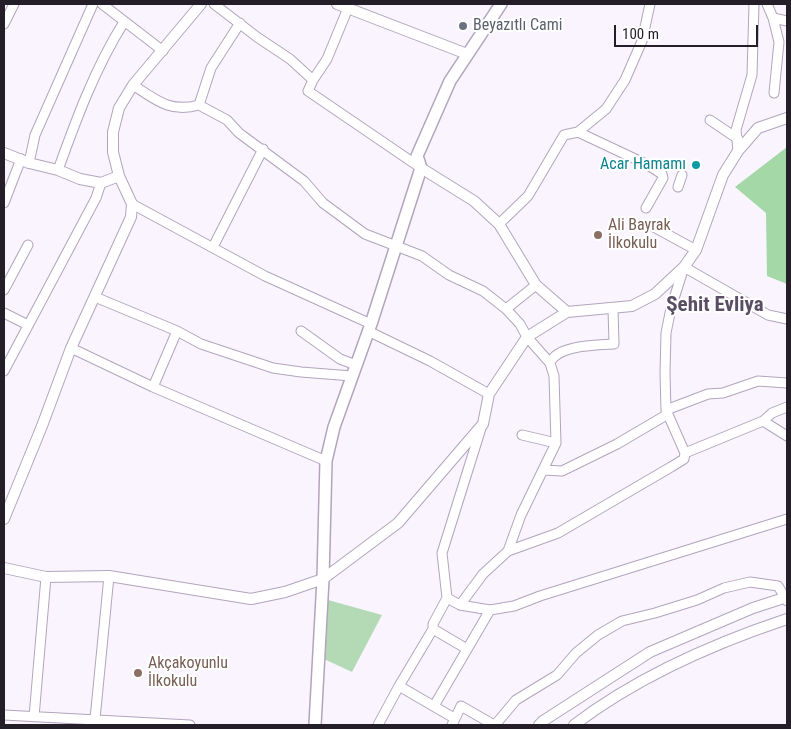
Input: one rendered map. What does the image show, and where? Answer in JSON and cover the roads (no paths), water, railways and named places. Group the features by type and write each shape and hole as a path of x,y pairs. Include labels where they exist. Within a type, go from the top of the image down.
{"main road":[{"path":"315,725 323,579 326,461 334,427 370,328 421,168 417,156 450,81 501,4"}],"street":[{"path":"4,24 14,4"},
{"path":"4,204 25,161 93,4"},
{"path":"102,4 163,51"},
{"path":"4,519 71,348 131,217 132,204 120,176 113,152 113,132 119,108 134,85 201,4"},
{"path":"214,4 290,59 313,80"},
{"path":"337,4 467,54"},
{"path":"499,224 528,196 564,136 578,132 606,110 625,80 642,41 650,4"},
{"path":"738,151 736,130 752,75 754,4"},
{"path":"767,4 773,18 779,42 774,93"},
{"path":"348,8 327,59 308,91 421,168 474,201 499,224 536,285 567,312"},
{"path":"773,18 787,21"},
{"path":"58,170 96,76 124,22"},
{"path":"199,105 211,68 240,23"},
{"path":"134,85 164,105 189,108 199,105 227,120 239,133 304,181 323,203 365,234 422,256 448,275 484,291 506,309 520,324 527,337 550,363 554,376 556,443 521,516 508,551"},
{"path":"378,725 433,629 433,624 447,598 442,553 483,424 489,394 527,337 567,312 632,306 655,294 684,267 696,250 723,176 738,151 758,128 787,118"},
{"path":"710,120 738,139"},
{"path":"578,132 648,164 662,174 663,178 646,208"},
{"path":"213,247 263,150"},
{"path":"4,153 80,179 101,183 120,176"},
{"path":"678,186 682,175"},
{"path":"4,371 96,198 101,183"},
{"path":"132,204 265,276 370,328 489,394"},
{"path":"652,226 696,250"},
{"path":"4,290 28,245"},
{"path":"684,267 768,315 787,319"},
{"path":"460,605 483,574 508,551 558,533 684,459 685,453 667,412 665,374 666,333 670,308 684,267"},
{"path":"506,309 536,285"},
{"path":"95,297 177,331 201,344 273,368 301,372 354,370"},
{"path":"550,363 552,358 561,352 581,347 614,344 613,309"},
{"path":"4,313 28,324"},
{"path":"153,387 177,331"},
{"path":"301,332 354,370"},
{"path":"71,348 153,387 326,461"},
{"path":"544,470 562,471 617,444 667,412 708,394 723,393 758,381 787,383"},
{"path":"685,453 763,421 772,413 787,408"},
{"path":"763,421 787,436"},
{"path":"4,568 46,577 109,576 251,599 285,592 323,579 398,523 483,424"},
{"path":"522,435 556,443"},
{"path":"447,598 460,605 490,610 514,606 540,596 787,520"},
{"path":"95,719 109,576"},
{"path":"34,717 46,577"},
{"path":"399,686 434,706 453,722 461,706 495,725 516,700 558,675 576,653 598,635 622,620 655,613 697,600 724,588 750,582 778,586 787,599 753,608 650,652 543,721 540,725"},
{"path":"434,706 490,610"},
{"path":"574,725 596,708 676,663 747,633 787,619"},
{"path":"433,629 467,649"},
{"path":"4,714 95,719 109,723 190,725"}],"place":[{"name":"Beyazıtlı Cami","path":"463,26"},
{"name":"Acar Hamamı","path":"696,165"},
{"name":"Ali Bayrak İlkokulu","path":"598,235"},
{"name":"Akçakoyunlu İlkokulu","path":"138,673"}],"district":[{"name":"Şehit Evliya","path":"715,306"}]}
